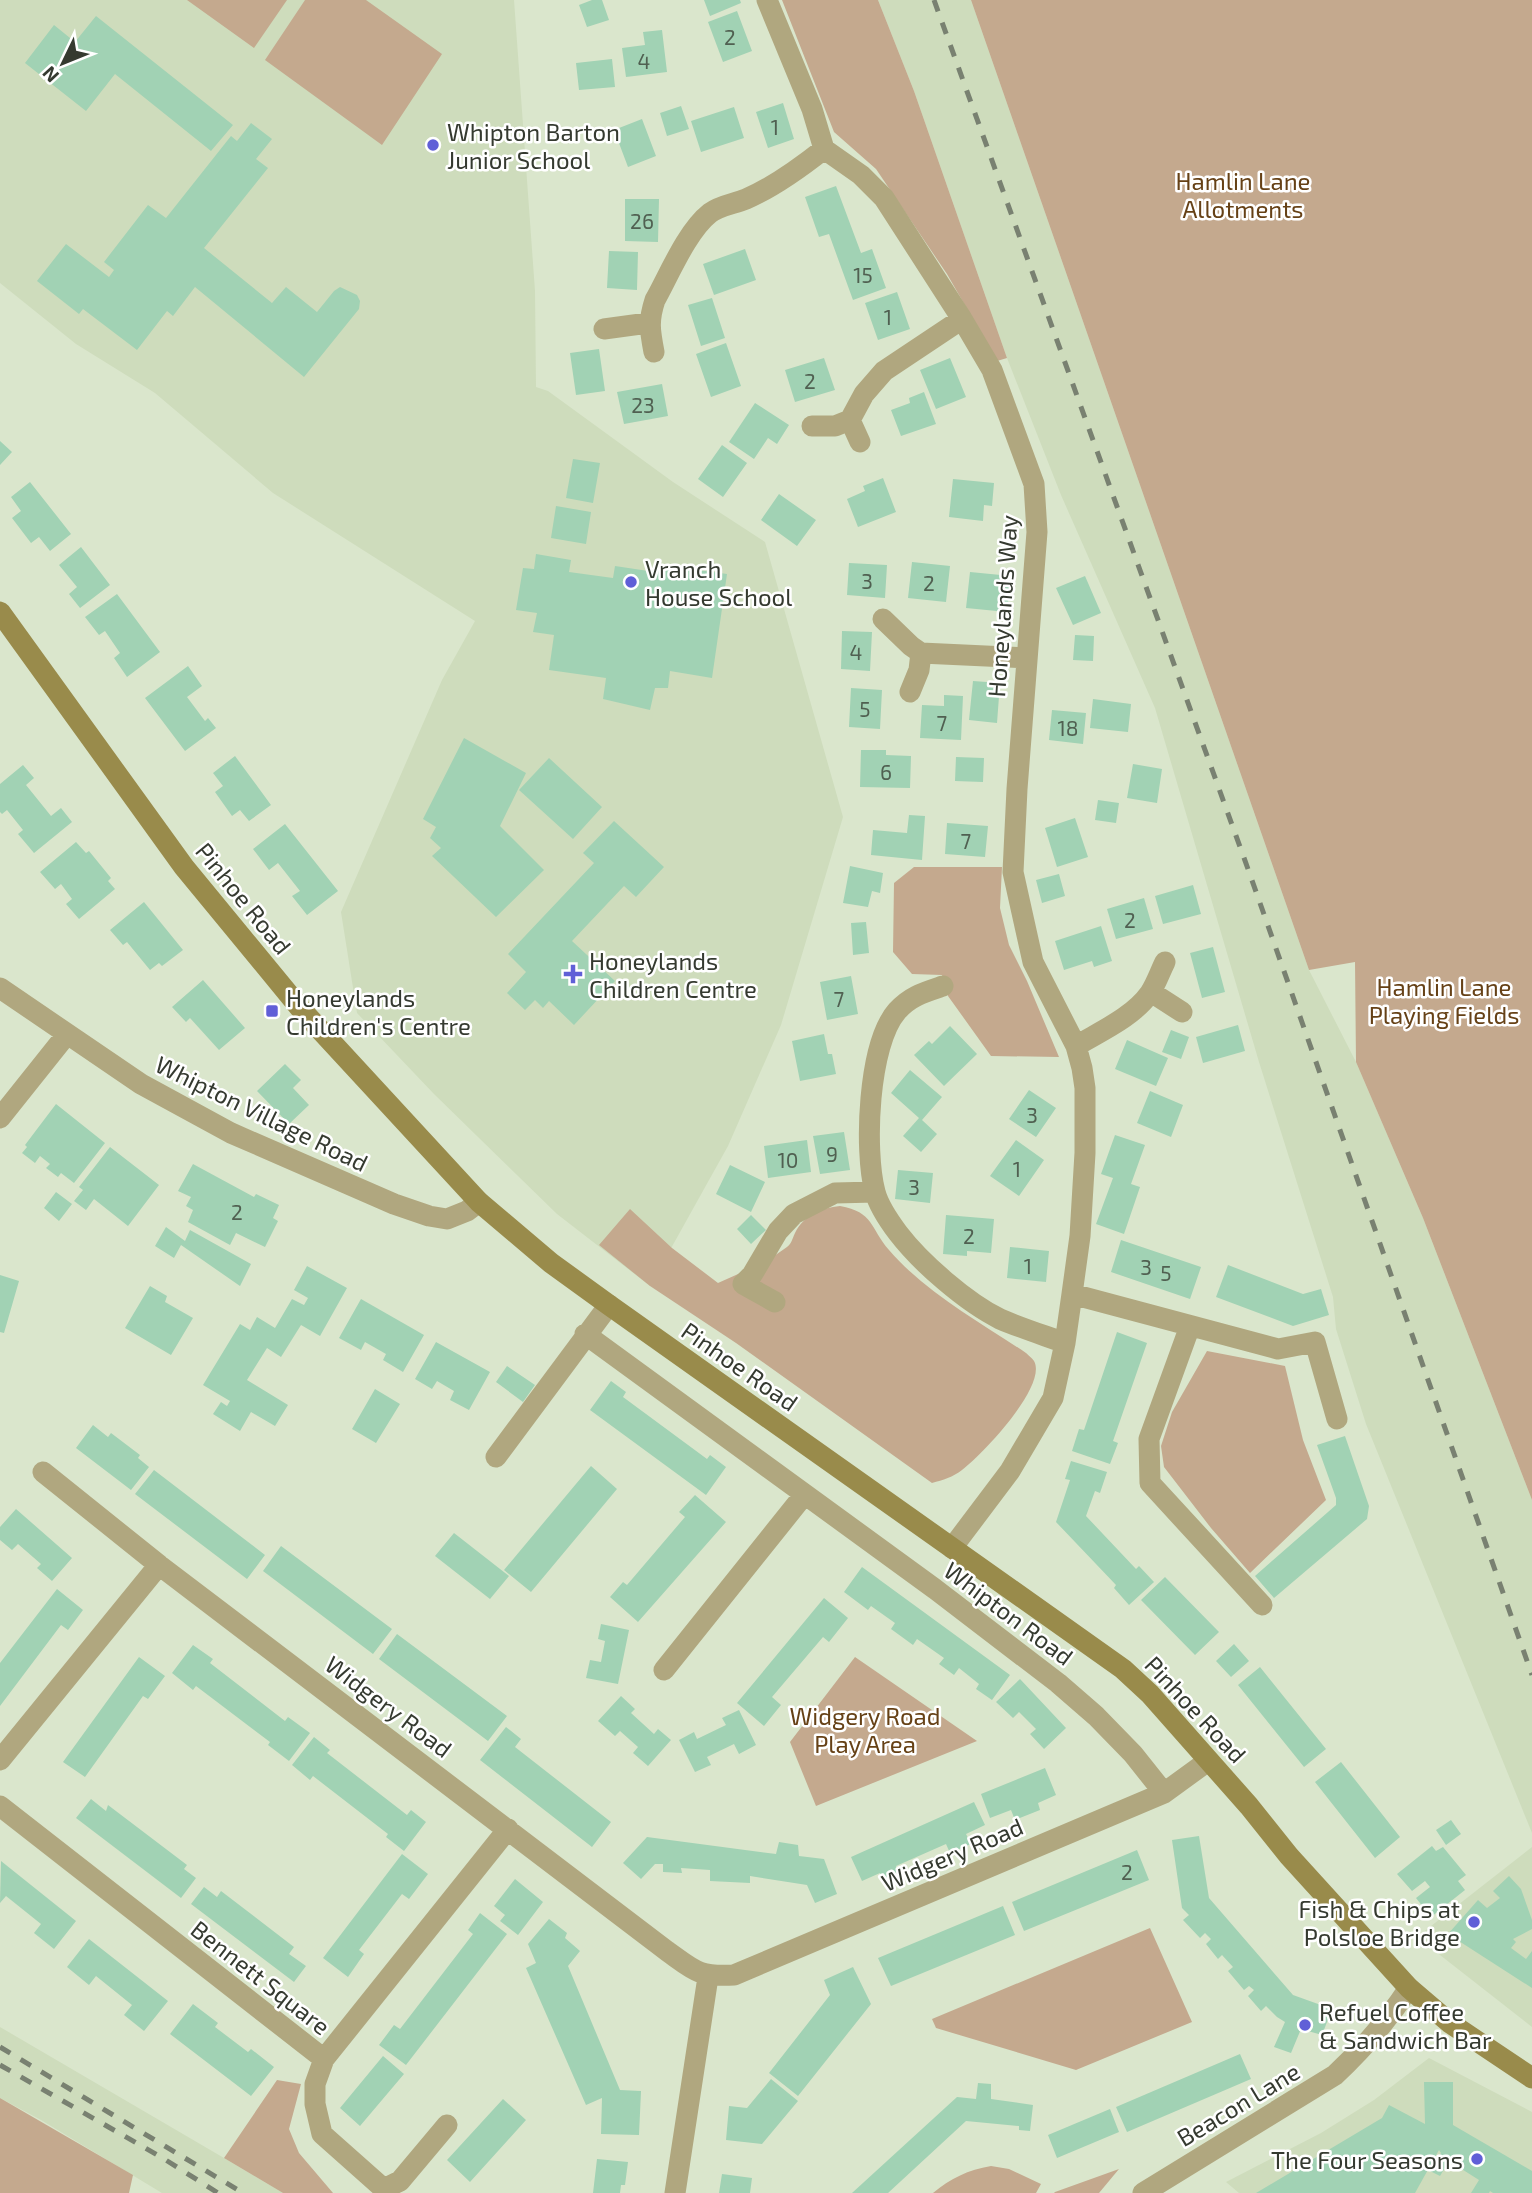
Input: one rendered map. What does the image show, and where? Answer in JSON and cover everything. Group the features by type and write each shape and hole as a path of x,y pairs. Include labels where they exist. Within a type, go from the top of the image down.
{"main road":[{"name":"Pinhoe Road","path":"0,612 184,867 337,1048 479,1202 551,1264 1123,1669 1150,1694 1249,1806 1289,1856 1409,1988 1450,2023 1532,2078"}],"street":[{"path":"654,352 648,323 655,300 694,230 722,206 745,199 768,187 800,169 824,149 812,109 766,0"},
{"name":"Honeylands Way","path":"824,149 861,175 884,198 962,319 992,370 1034,484 1037,532 1013,872 1032,962 1076,1046 1085,1088 1085,1153 1080,1236 1065,1343 1053,1398 1030,1440 952,1548"},
{"path":"812,426 835,426 850,420 864,394 884,371 962,319"},
{"path":"604,329 648,323"},
{"path":"850,420 860,442"},
{"path":"883,619 920,653 1027,658"},
{"path":"910,692 919,670 920,653"},
{"path":"1076,1046 1125,1016 1151,992 1165,962"},
{"path":"943,986 916,994 896,1012 878,1049 871,1100 870,1160 875,1192 883,1212 898,1233 919,1258 948,1284 998,1318 1065,1343"},
{"name":"Whipton Village Road","path":"0,988 141,1084 191,1113 394,1204 447,1219 467,1211 479,1202"},
{"path":"1151,992 1182,1012"},
{"path":"0,1118 67,1034"},
{"path":"775,1302 743,1284 752,1275 778,1231 794,1214 835,1193 875,1192"},
{"path":"1072,1294 1278,1349 1315,1342 1337,1419"},
{"path":"496,1457 609,1305"},
{"path":"1190,1326 1149,1439 1150,1483 1262,1605"},
{"name":"Whipton Road","path":"585,1334 1058,1683 1096,1716 1133,1754 1164,1793"},
{"name":"Widgery Road","path":"43,1472 159,1565 667,1951 708,1977 734,1975 1164,1793 1208,1762"},
{"path":"664,1670 804,1495"},
{"path":"0,1760 159,1565"},
{"name":"Bennett Square","path":"0,1806 324,2059 508,1829"},
{"path":"675,2193 708,1977"},
{"name":"Beacon Lane","path":"1143,2193 1335,2075 1386,2022 1409,1988"},
{"path":"324,2059 315,2084 315,2104 322,2134 385,2191 400,2181 447,2126"}],"shaded area":[{"path":"0,0 514,0 535,291 536,387 548,391 673,482 765,542 843,817 781,1025 728,1146 650,1286 557,1214 434,1094 357,1013 341,912 442,680 475,621 273,493 155,393 76,344 0,283"},
{"path":"878,0 971,0 1309,970 1356,1062 1423,1218 1532,1500 1532,1833 1366,1424 1336,1329 1333,1297 1259,1062 1155,708 1061,495 1007,358 914,91"},
{"path":"1532,1847 1532,2027 1417,1937"},
{"path":"0,2027 283,2193 162,2193 0,2098"},
{"path":"1429,2058 1532,2112 1532,2193 1239,2193 1226,2182 1321,2133 1374,2100"}],"green space":[{"path":"187,0 287,0 254,48"},
{"path":"305,0 366,0 442,54 382,145 265,60"},
{"path":"782,0 878,0 914,91 1007,358 997,361 947,274 876,169 834,132"},
{"path":"971,0 1532,0 1532,1500 1423,1218 1356,1062 1355,962 1309,970"},
{"path":"914,867 1002,867 1000,908 1009,945 1059,1057 991,1056 948,996 942,975 912,974 893,952 894,883"},
{"path":"840,1206 859,1212 865,1217 889,1250 920,1280 1034,1361 1036,1372 1031,1387 1010,1420 971,1462 948,1478 932,1483 736,1343 650,1286 599,1245 630,1209 672,1248 718,1283 779,1253 791,1242 803,1221 826,1209"},
{"path":"1207,1351 1285,1366 1303,1440 1326,1500 1250,1573 1164,1467 1161,1446 1172,1412"},
{"name":"Widgery Road Play Area","path":"855,1657 977,1741 816,1806 790,1742"},
{"path":"1150,1928 1192,2022 1076,2070 936,2028 932,2019"},
{"path":"277,2080 301,2084 289,2129 299,2153 333,2193 283,2193 224,2158"},
{"path":"0,2098 133,2175 129,2193 0,2193"},
{"path":"991,2166 1009,2169 1041,2184 1036,2193 933,2193 960,2175"},
{"path":"1119,2169 1099,2193 1054,2193 1055,2192"}],"building":[{"path":"592,0 602,0 609,20 587,27 579,5"},
{"path":"704,0 740,0 741,3 710,16"},
{"path":"737,11 752,51 723,62 708,22"},
{"path":"96,16 233,125 211,151 115,74 86,111 25,63 54,25 75,42"},
{"path":"662,30 667,72 626,77 622,48 645,45 643,32"},
{"path":"612,59 615,87 579,90 576,63"},
{"path":"783,103 794,139 768,148 756,112"},
{"path":"681,106 689,129 667,136 660,113"},
{"path":"734,107 744,138 701,152 691,121"},
{"path":"642,119 656,156 628,167 614,130"},
{"path":"251,123 272,139 256,159 268,168 204,248 272,303 286,287 317,312 340,287 357,295 360,301 359,309 304,377 195,287 173,316 167,311 137,350 83,309 79,314 37,281 66,244 109,277 114,270 104,262 148,205 166,218 231,136 237,141"},
{"path":"836,186 861,253 872,249 886,288 853,300 829,234 819,237 805,197"},
{"path":"625,199 659,199 658,242 625,241"},
{"path":"745,249 756,280 714,295 703,264"},
{"path":"609,251 638,252 637,290 607,288"},
{"path":"897,292 910,329 878,340 865,303"},
{"path":"712,298 725,338 701,346 688,305"},
{"path":"726,343 741,386 711,397 696,354"},
{"path":"599,349 605,391 576,395 570,353"},
{"path":"824,358 835,390 795,402 785,370"},
{"path":"950,358 966,397 936,409 920,370"},
{"path":"662,384 668,416 624,424 617,392"},
{"path":"924,392 936,424 901,436 891,410 910,403 909,398"},
{"path":"755,403 789,425 777,444 768,438 754,459 729,442"},
{"path":"0,441 12,452 0,465"},
{"path":"722,445 747,463 723,497 698,479"},
{"path":"573,459 600,463 593,503 566,498"},
{"path":"883,478 896,512 858,527 847,499 865,491 863,486"},
{"path":"953,479 994,483 992,506 984,505 983,521 949,517"},
{"path":"30,482 71,534 50,551 39,537 31,543 12,518 21,511 11,497"},
{"path":"779,494 816,520 797,546 761,520"},
{"path":"556,506 591,512 586,544 551,538"},
{"path":"81,547 110,585 80,608 69,594 77,587 59,565"},
{"path":"536,554 571,560 569,572 613,578 615,566 655,572 656,564 727,574 712,678 670,671 668,688 655,688 650,710 603,699 606,678 549,670 554,635 533,632 537,613 516,610 523,568 534,569"},
{"path":"912,562 950,566 946,602 908,598"},
{"path":"849,563 887,565 885,598 847,595"},
{"path":"970,572 1011,576 1007,612 966,608"},
{"path":"1085,576 1101,613 1073,625 1056,588"},
{"path":"117,594 160,652 127,677 114,658 120,653 105,631 99,635 85,617"},
{"path":"842,631 872,632 870,671 841,669"},
{"path":"1075,635 1094,636 1093,661 1073,660"},
{"path":"188,666 202,686 187,697 205,721 208,718 216,728 185,751 145,698"},
{"path":"973,681 1000,683 997,723 969,720"},
{"path":"851,688 882,690 880,729 849,727"},
{"path":"944,695 963,696 961,740 920,738 922,705 944,706"},
{"path":"1093,699 1131,704 1128,732 1090,728"},
{"path":"1052,710 1086,713 1083,744 1049,740"},
{"path":"464,738 526,773 500,826 544,870 496,917 432,856 441,848 430,838 436,827 423,819"},
{"path":"861,750 886,750 886,755 911,756 910,788 860,787"},
{"path":"235,756 271,805 249,821 240,810 232,816 215,792 223,786 213,773"},
{"path":"956,757 984,758 983,782 955,781"},
{"path":"549,758 602,807 573,839 519,790"},
{"path":"1133,764 1162,769 1157,803 1127,798"},
{"path":"23,765 34,778 26,785 51,816 61,808 72,822 34,853 18,834 23,830 7,810 2,814 0,812 0,784"},
{"path":"1098,800 1119,803 1116,823 1095,820"},
{"path":"909,815 925,816 922,860 871,855 873,830 907,833"},
{"path":"1075,818 1088,857 1057,867 1045,828"},
{"path":"614,821 664,867 636,897 624,886 572,941 615,981 574,1025 549,1001 543,1008 535,1000 525,1010 507,993 526,972 508,954 594,863 583,853"},
{"path":"947,823 988,826 985,857 945,854"},
{"path":"285,824 338,891 307,915 292,896 300,891 278,863 269,870 253,849"},
{"path":"76,842 86,853 89,851 111,878 108,881 115,889 79,919 66,904 72,899 61,884 55,889 40,872"},
{"path":"850,866 883,873 880,893 872,891 868,907 843,903"},
{"path":"1059,874 1065,896 1042,903 1036,880"},
{"path":"1193,885 1201,914 1163,924 1155,896"},
{"path":"1144,898 1153,929 1116,939 1107,909"},
{"path":"144,902 183,950 162,966 159,963 150,970 127,942 123,945 110,930"},
{"path":"866,922 869,953 853,955 851,923"},
{"path":"1101,926 1112,961 1094,967 1092,961 1064,970 1055,941"},
{"path":"1213,947 1225,992 1202,998 1190,953"},
{"path":"851,976 858,1014 827,1020 820,982"},
{"path":"203,980 245,1028 219,1050 190,1018 186,1022 172,1007"},
{"path":"1238,1025 1245,1051 1203,1063 1196,1037"},
{"path":"950,1026 977,1054 944,1086 914,1055 929,1041 932,1044"},
{"path":"1171,1030 1189,1037 1181,1059 1162,1052"},
{"path":"824,1034 836,1074 800,1081 792,1041"},
{"path":"1127,1040 1168,1058 1156,1086 1115,1069"},
{"path":"285,1064 301,1080 293,1088 309,1105 289,1124 257,1091"},
{"path":"910,1070 942,1097 922,1120 937,1134 921,1152 903,1136 919,1118 891,1093"},
{"path":"1029,1090 1056,1108 1036,1137 1009,1119"},
{"path":"1150,1091 1183,1105 1171,1137 1137,1123"},
{"path":"56,1104 105,1143 74,1183 61,1173 58,1177 46,1168 50,1164 40,1156 35,1163 22,1153"},
{"path":"844,1132 850,1170 820,1174 813,1136"},
{"path":"1115,1135 1145,1145 1131,1184 1140,1187 1124,1234 1096,1224 1113,1178 1101,1174"},
{"path":"807,1140 811,1172 768,1178 764,1146"},
{"path":"1016,1140 1044,1160 1019,1196 990,1176"},
{"path":"110,1147 159,1185 128,1226 94,1199 86,1210 74,1201 83,1190 79,1187"},
{"path":"193,1164 254,1197 256,1194 279,1205 273,1218 278,1221 265,1247 236,1233 230,1245 188,1222 193,1210 186,1206 191,1197 178,1191"},
{"path":"730,1165 765,1182 751,1212 716,1194"},
{"path":"898,1170 933,1173 930,1203 895,1199"},
{"path":"56,1192 72,1204 59,1221 44,1208"},
{"path":"751,1215 766,1230 751,1244 737,1229"},
{"path":"946,1215 994,1219 991,1253 967,1251 967,1256 943,1254"},
{"path":"166,1227 185,1241 190,1230 251,1264 240,1286 181,1245 174,1258 155,1246"},
{"path":"1121,1240 1201,1267 1190,1299 1111,1272"},
{"path":"1010,1247 1049,1251 1046,1282 1007,1278"},
{"path":"1228,1265 1303,1294 1321,1289 1329,1315 1293,1326 1216,1297"},
{"path":"307,1266 347,1288 320,1336 301,1325 281,1357 267,1348 247,1380 288,1405 275,1426 251,1412 240,1431 213,1414 221,1402 227,1406 230,1401 203,1385 240,1324 250,1330 257,1317 275,1328 292,1299 304,1305 308,1298 294,1290"},
{"path":"0,1275 19,1281 4,1333 0,1332"},
{"path":"150,1286 167,1296 165,1302 193,1318 171,1355 125,1328"},
{"path":"361,1299 424,1335 403,1372 383,1360 386,1354 365,1342 361,1350 339,1338"},
{"path":"1117,1332 1147,1343 1113,1441 1118,1443 1110,1464 1072,1451 1079,1429 1084,1430"},
{"path":"436,1342 490,1372 469,1410 450,1400 454,1391 437,1381 432,1389 415,1379"},
{"path":"507,1366 535,1385 523,1402 496,1382"},
{"path":"611,1381 626,1392 623,1397 707,1459 710,1455 726,1467 706,1495 590,1410"},
{"path":"375,1389 400,1404 376,1443 352,1429"},
{"path":"93,1425 108,1437 111,1433 140,1455 138,1458 149,1467 131,1490 76,1448"},
{"path":"1345,1436 1369,1506 1367,1519 1274,1598 1255,1576 1336,1505 1336,1498 1317,1445"},
{"path":"1071,1461 1107,1472 1100,1493 1095,1491 1086,1516 1136,1569 1139,1566 1154,1582 1129,1605 1114,1588 1116,1585 1056,1522 1070,1480 1065,1479"},
{"path":"591,1466 617,1489 531,1592 504,1570"},
{"path":"154,1470 265,1555 247,1579 135,1494"},
{"path":"695,1495 726,1522 638,1622 610,1597 623,1582 627,1585 685,1517 679,1512"},
{"path":"16,1509 72,1558 52,1581 37,1568 41,1564 18,1544 12,1550 0,1540 0,1527"},
{"path":"454,1533 509,1576 490,1599 435,1556"},
{"path":"281,1546 392,1629 373,1654 263,1571"},
{"path":"862,1567 1010,1675 992,1700 976,1689 979,1684 959,1668 954,1675 939,1664 944,1658 917,1639 913,1645 891,1629 895,1623 871,1606 868,1610 844,1592"},
{"path":"1165,1577 1219,1632 1195,1655 1141,1600"},
{"path":"57,1589 83,1610 68,1630 61,1625 0,1706 0,1663"},
{"path":"824,1598 848,1618 829,1642 823,1637 772,1697 781,1705 764,1726 737,1703"},
{"path":"601,1624 629,1630 618,1684 586,1678 590,1660 601,1662 605,1641 598,1639"},
{"path":"397,1634 507,1716 488,1741 379,1659"},
{"path":"1234,1644 1249,1661 1231,1677 1216,1661"},
{"path":"193,1645 213,1659 210,1663 285,1721 288,1717 310,1733 289,1761 268,1745 270,1742 196,1686 193,1690 172,1673"},
{"path":"139,1657 165,1676 148,1699 143,1696 85,1777 63,1762"},
{"path":"1260,1667 1326,1749 1304,1767 1238,1685"},
{"path":"1020,1679 1066,1728 1044,1749 1030,1734 1036,1729 1019,1712 1013,1718 996,1702"},
{"path":"621,1696 635,1709 631,1713 654,1734 658,1729 671,1740 648,1766 633,1753 638,1747 620,1731 615,1736 598,1721"},
{"path":"739,1710 756,1745 739,1754 734,1744 707,1757 711,1765 695,1772 679,1740 694,1732 697,1739 726,1725 722,1718"},
{"path":"506,1727 521,1739 515,1747 611,1822 592,1847 480,1760"},
{"path":"314,1737 330,1750 327,1753 407,1815 411,1810 426,1822 404,1851 386,1837 388,1834 313,1776 310,1780 292,1765"},
{"path":"1341,1762 1400,1837 1375,1858 1315,1782"},
{"path":"1045,1768 1056,1795 1038,1803 1040,1810 1015,1820 1011,1810 990,1818 981,1794"},
{"path":"91,1799 106,1811 108,1805 187,1865 184,1869 196,1878 181,1898 76,1818"},
{"path":"974,1802 985,1825 966,1834 971,1844 950,1853 946,1844 896,1866 899,1875 884,1882 880,1873 862,1881 851,1857"},
{"path":"1451,1820 1461,1834 1446,1845 1436,1830"},
{"path":"1199,1836 1209,1898 1293,1995 1332,2009 1322,2035 1301,2029 1291,2053 1274,2047 1285,2022 1266,2006 1261,2011 1248,1996 1254,1990 1249,1986 1244,1990 1228,1971 1233,1967 1222,1955 1218,1959 1206,1944 1211,1939 1205,1933 1200,1938 1183,1920 1189,1915 1182,1908 1172,1840"},
{"path":"647,1837 776,1854 779,1842 798,1845 799,1856 824,1859 837,1894 815,1903 807,1885 750,1876 750,1883 710,1881 710,1870 681,1868 682,1873 663,1872 663,1864 655,1864 641,1879 623,1863"},
{"path":"1432,1846 1436,1851 1443,1847 1466,1875 1458,1881 1465,1890 1431,1917 1416,1898 1430,1887 1425,1881 1412,1891 1397,1874"},
{"path":"1137,1850 1149,1880 1024,1931 1012,1902"},
{"path":"402,1854 428,1874 409,1899 402,1894 359,1950 364,1954 348,1977 323,1958"},
{"path":"1,1861 76,1921 54,1949 34,1933 41,1924 6,1896 0,1903"},
{"path":"1509,1876 1521,1889 1532,1920 1532,1929 1513,1939 1516,1942 1511,1948 1526,1959 1532,1951 1532,1988 1448,1934 1478,1900 1487,1908 1500,1898 1493,1891"},
{"path":"515,1879 543,1902 518,1935 500,1921 505,1915 494,1906"},
{"path":"204,1887 217,1897 221,1891 294,1947 289,1954 306,1966 294,1982 191,1904"},
{"path":"1003,1906 1015,1935 891,1986 878,1958"},
{"path":"480,1913 507,1934 406,2065 379,2045 394,2025 400,2029 473,1934 468,1930"},
{"path":"549,1919 567,1933 565,1938 580,1951 568,1966 620,2090 641,2091 639,2135 601,2134 602,2098 586,2105 526,1968 536,1963 528,1944"},
{"path":"89,1939 168,2001 144,2031 124,2015 132,2005 96,1976 89,1985 67,1967"},
{"path":"853,1967 871,2004 798,2096 769,2073 830,1995 824,1980"},
{"path":"193,2004 218,2023 215,2027 248,2052 251,2049 274,2067 251,2096 170,2034"},
{"path":"1240,2054 1251,2079 1127,2132 1116,2107"},
{"path":"383,2056 404,2074 360,2126 340,2108"},
{"path":"771,2079 798,2101 762,2144 726,2140 729,2106 747,2108"},
{"path":"1424,2082 1453,2082 1453,2125 1532,2171 1532,2193 1471,2193 1479,2180 1449,2161 1440,2176 1430,2171 1441,2153 1439,2150 1415,2193 1256,2193 1382,2118 1389,2105 1425,2124"},
{"path":"978,2083 991,2084 991,2099 1033,2105 1030,2131 1019,2130 1019,2126 966,2121 888,2193 852,2193 957,2097 976,2099"},
{"path":"503,2099 526,2120 470,2182 447,2160"},
{"path":"1110,2109 1119,2132 1057,2158 1048,2135"},
{"path":"597,2159 628,2162 625,2185 621,2185 620,2193 593,2193"},
{"path":"722,2174 752,2178 750,2193 719,2193"}],"railway":[{"path":"934,0 1248,869 1532,1675"},
{"path":"0,2047 243,2193"},
{"path":"0,2065 161,2157 218,2193"}],"place":[{"name":"Whipton Barton Junior School","path":"433,145"},
{"name":"Vranch House School","path":"631,582"},
{"name":"Honeylands Children Centre","path":"573,974"},
{"name":"Honeylands Children's Centre","path":"272,1011"},
{"name":"Fish & Chips at Polsloe Bridge","path":"1474,1922"},
{"name":"Refuel Coffee & Sandwich Bar","path":"1305,2025"},
{"name":"The Four Seasons","path":"1477,2159"}],"park label":[{"name":"Hamlin Lane Allotments","path":"1243,194"},
{"name":"Hamlin Lane Playing Fields","path":"1444,1000"}]}
